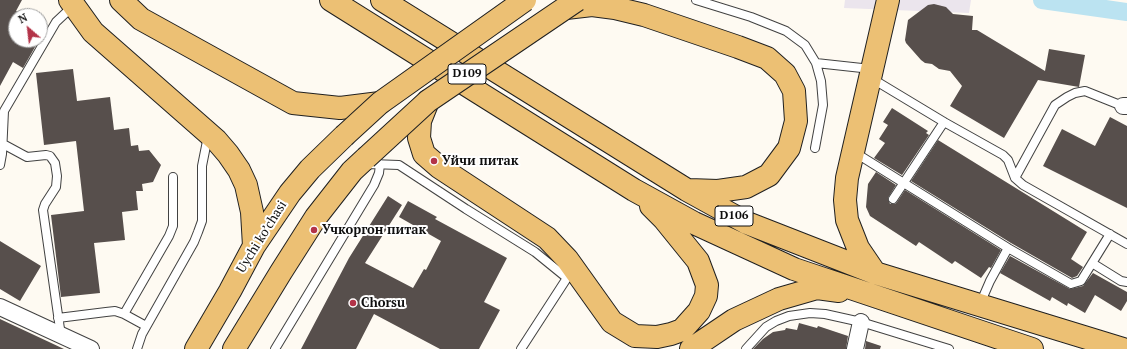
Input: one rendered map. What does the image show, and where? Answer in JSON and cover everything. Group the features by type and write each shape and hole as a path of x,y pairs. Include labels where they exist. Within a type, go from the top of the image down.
{"main road":[{"path":"121,0 141,19 292,103 340,108 380,103"},
{"name":"D106","path":"331,0 634,190 694,223 794,269 1032,349"},
{"name":"D106","path":"382,0 687,190 747,223 875,273 1123,349"},
{"path":"491,24 504,0"},
{"name":"D109","path":"380,103 525,0"},
{"path":"72,2 94,32 208,134 228,154 239,170 246,184 252,212 254,246"},
{"path":"875,273 858,248 848,220 845,200 847,178 887,2"},
{"path":"572,4 614,8 644,15 731,44 767,58 785,74 794,91 796,121 789,148 769,175 746,188 718,191 687,190"},
{"name":"D109","path":"234,349 316,217 428,101 572,4"},
{"path":"428,101 420,121 419,138 424,154 440,167 547,238 567,269 612,322 635,336 657,336 671,334 682,330 699,311 706,296 707,285 698,261 664,219 634,190"},
{"name":"Uychi ko’chasi","path":"196,349 254,246 290,193 310,169 380,103"},
{"path":"691,349 734,320 779,299 817,288 877,296"},
{"path":"912,308 920,288"}],"street":[{"path":"0,307 91,349"},
{"path":"855,349 861,322"}],"lane":[{"path":"696,0 751,17 786,31 805,45 816,63 821,82 823,105 815,148"},
{"path":"0,165 4,111 56,22 72,2"},
{"path":"816,63 871,73 944,122 1003,155 1008,160 1016,178 1023,184 1127,244"},
{"path":"1016,178 1056,105 1067,97 1075,93 1085,92 1126,107"},
{"path":"893,199 944,122"},
{"path":"137,349 146,326 194,242 202,221 202,166 208,134"},
{"path":"2,144 27,157 50,156 55,163 57,176 56,187 45,204 43,210 61,336"},
{"path":"853,152 904,182 1008,248 1072,284 1081,281 1110,234"},
{"path":"366,165 399,165 535,252 567,269 521,349"},
{"path":"275,349 374,185 379,173 366,165"},
{"path":"124,314 169,236 174,214 173,177"},
{"path":"980,306 990,281 1008,248"},
{"path":"1092,264 1121,281 1127,282"},
{"path":"58,318 115,311 124,314 146,326"},
{"path":"746,349 766,327 776,321 788,316 810,313 825,314 861,322 949,349"}],"shaded area":[{"path":"845,0 971,0 969,13 844,8"}],"building":[{"path":"0,0 22,0 18,8 8,8 8,48 34,48 23,68 13,62 0,86"},
{"path":"934,4 946,7 953,14 973,16 972,30 977,30 1045,71 1049,49 1085,55 1079,87 1038,80 1004,138 950,106 962,86 950,71 939,69 932,64 925,63 906,43 905,40 908,20 928,5"},
{"path":"73,69 77,101 110,97 114,130 129,128 131,146 138,145 139,151 149,150 161,165 153,182 142,184 143,191 136,191 138,210 122,212 125,240 94,243 100,293 61,297 51,215 84,211 76,141 44,145 36,73"},
{"path":"892,108 928,131 926,133 929,135 902,175 874,158 885,143 879,139 888,125 883,122"},
{"path":"1110,117 1127,126 1127,208 1043,166 1062,129 1095,146"},
{"path":"938,140 1087,232 1071,259 1083,267 1077,276 1072,278 1011,243 911,181"},
{"path":"876,172 896,185 888,198 890,204 895,204 905,190 1001,250 991,268 989,267 981,278 955,261 952,264 919,242 916,246 870,216 866,207 868,184"},
{"path":"388,196 402,205 365,263 413,288 424,269 426,270 441,241 399,217 408,201 437,217 435,219 507,258 484,302 500,310 479,349 440,349 374,314 356,349 301,349 349,258"},
{"path":"0,241 41,266 20,301 0,289"},
{"path":"1010,256 1070,289 1083,286 1093,273 1127,292 1127,301 1121,311 1095,295 1085,313 1068,303 1067,306 1052,297 1050,301 1000,273"},
{"path":"0,319 64,349 0,349"},
{"path":"799,323 817,328 818,326 848,336 846,349 753,349 773,332 785,330 786,328 797,330"},
{"path":"866,341 881,346 880,349 865,349"}],"waterway":[{"path":"1042,0 1127,12"}],"place":[{"name":"Уйчи питак","path":"434,161"},
{"name":"Учкоргон питак","path":"314,230"},
{"name":"Chorsu","path":"353,303"}]}
